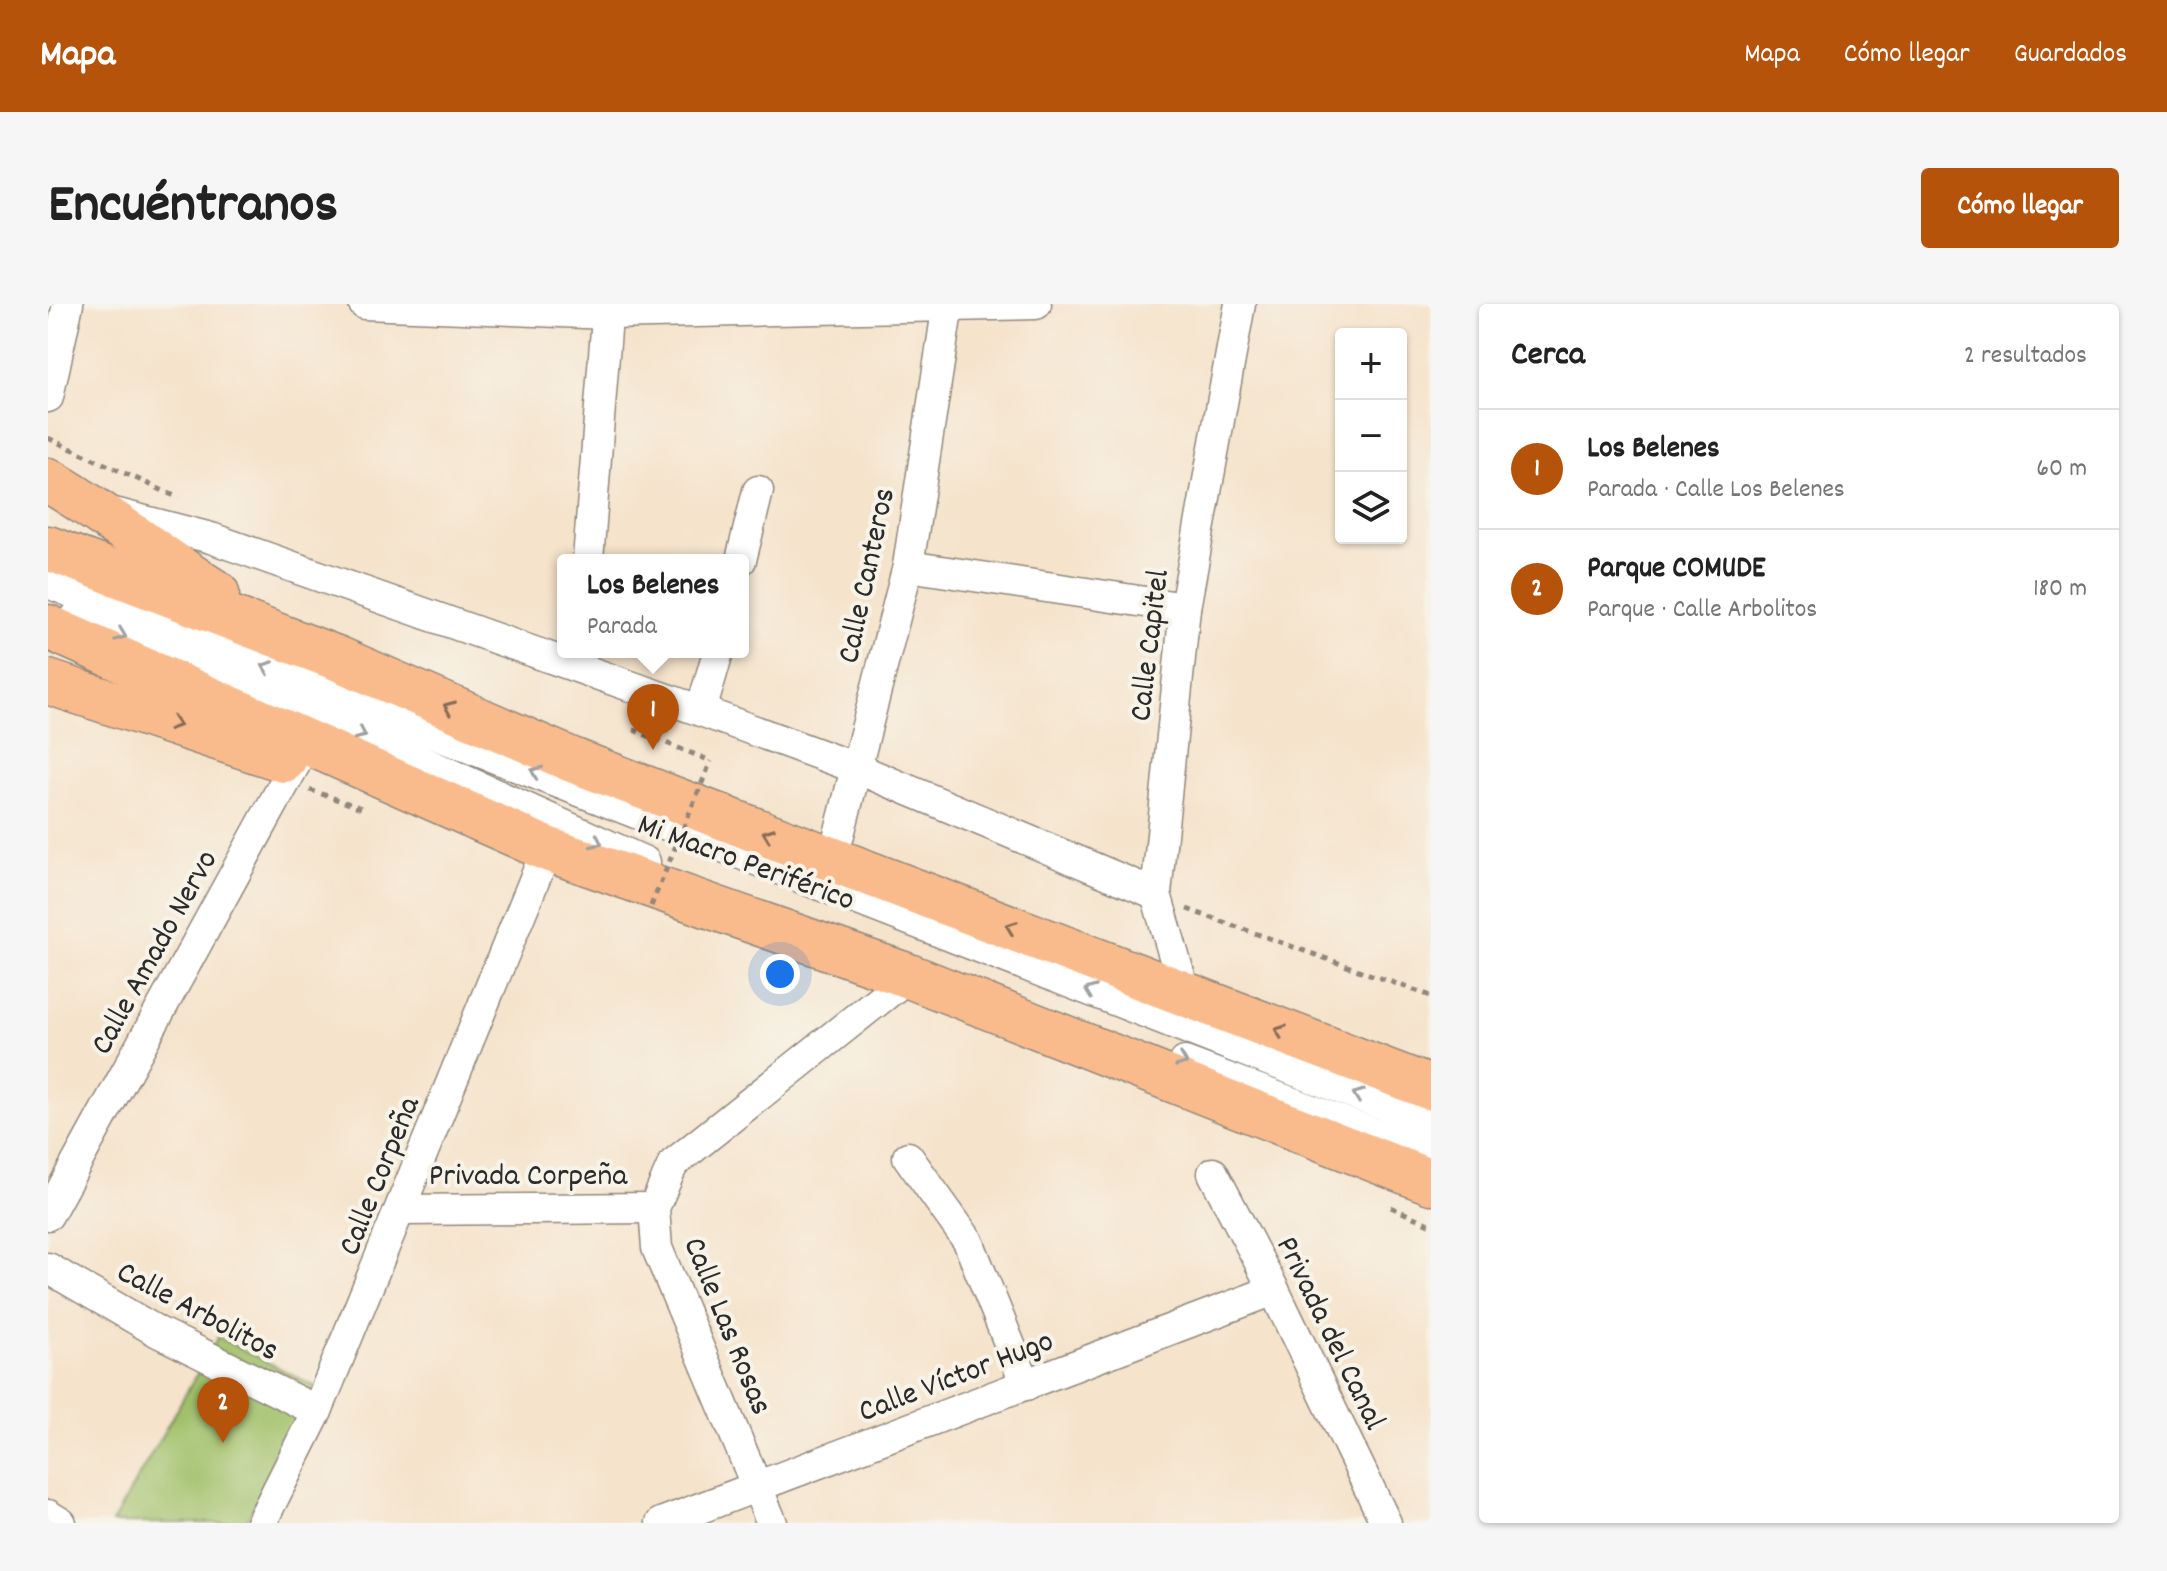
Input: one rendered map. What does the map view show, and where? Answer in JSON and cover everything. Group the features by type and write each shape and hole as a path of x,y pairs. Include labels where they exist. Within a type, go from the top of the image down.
{"highway":[{"path":"48,480 98,508 171,564 233,603 339,659"},
{"path":"48,548 339,659 572,760 1431,1088"},
{"path":"48,627 547,849 909,976 1431,1182"},
{"path":"48,682 295,764 440,804"},
{"path":"1335,1052 1431,1062"},
{"path":"1336,1142 1431,1199"}],"street":[{"path":"48,397 68,304"},
{"path":"364,304 608,309 1036,304"},
{"name":"Calle Capitel","path":"1185,994 1156,894 1185,608 1240,304"},
{"name":"Calle Canteros","path":"833,858 908,566 948,305"},
{"path":"588,554 608,309"},
{"path":"742,554 758,491"},
{"path":"98,508 211,538 557,651"},
{"path":"908,566 1185,608"},
{"name":"Mi Macro Periférico","path":"48,583 520,765 643,818 1431,1124"},
{"name":"Mi Macro Periférico","path":"48,607 287,700 628,856 1431,1155"},
{"path":"701,711 716,658"},
{"path":"580,659 701,711 856,768 1156,894"},
{"name":"Calle Amado Nervo","path":"48,1215 295,764"},
{"name":"Calle Corpeña","path":"261,1523 317,1411 402,1210 547,849"},
{"name":"Calle Las Rosas","path":"772,1523 657,1248 654,1208 673,1164 909,976"},
{"path":"908,1157 968,1241 1026,1385"},
{"name":"Privada del Canal","path":"1213,1173 1274,1290 1386,1523"},
{"name":"Privada Corpeña","path":"402,1210 654,1208"},
{"name":"Calle Arbolitos","path":"48,1268 158,1332 317,1411"},
{"name":"Calle Víctor Hugo","path":"661,1523 1274,1290"},
{"path":"48,1515 61,1523"}],"path":[{"path":"651,906 711,761 636,731 640,719 652,724"}],"green space":[{"path":"218,1337 316,1387 245,1523 112,1523"}],"place":[{"name":"Los Belenes","path":"653,750"},
{"name":"Parque COMUDE","path":"223,1443"}]}
